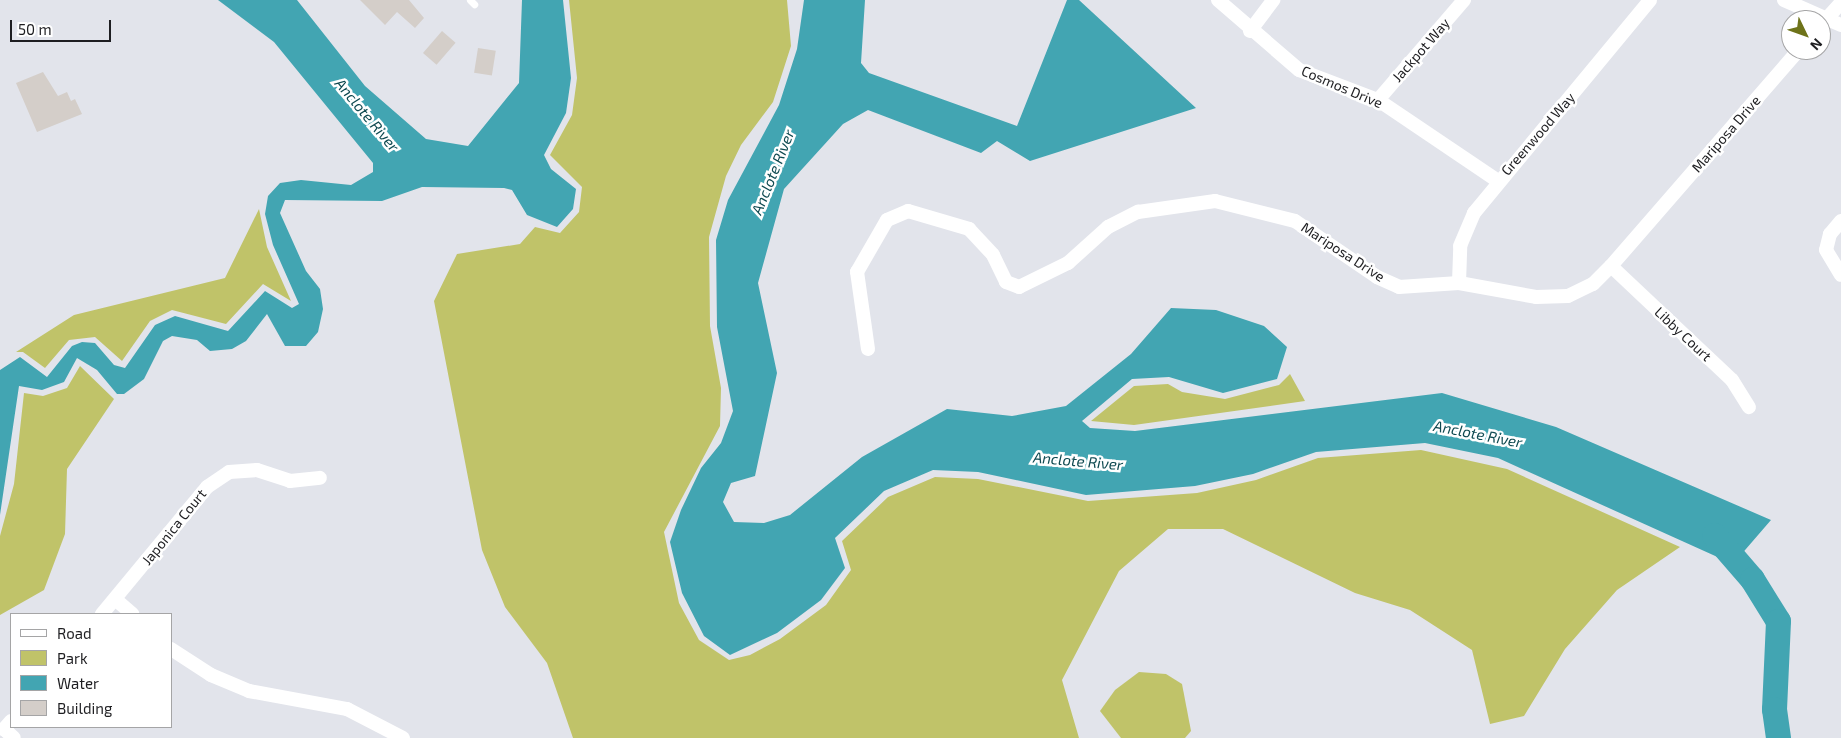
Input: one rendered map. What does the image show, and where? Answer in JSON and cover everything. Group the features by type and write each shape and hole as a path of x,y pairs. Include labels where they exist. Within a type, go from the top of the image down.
{"street":[{"name":"Cosmos Drive","path":"1218,0 1250,31 1299,70 1378,100 1498,181"},
{"path":"1250,31 1274,0"},
{"name":"Jackpot Way","path":"1378,100 1464,0"},
{"name":"Greenwood Way","path":"1459,283 1460,246 1474,213 1498,181 1650,0"},
{"path":"1784,0 1802,10"},
{"path":"1831,14 1841,3"},
{"name":"Mariposa Drive","path":"868,349 856,272 888,220 908,211 954,224 980,238 1006,282 1019,287 1068,263 1108,226 1138,212 1215,201 1296,221 1377,277 1399,286 1459,283 1536,297 1568,296 1593,284 1611,266 1790,60"},
{"path":"1841,221 1830,234 1826,250 1841,275"},
{"name":"Libby Court","path":"1611,266 1732,380 1749,407"},
{"name":"Japonica Court","path":"103,613 206,487 229,472 257,470 290,481 320,478"},
{"path":"115,599 131,613"},
{"path":"172,650 211,675 249,692 347,709 403,738"}],"green space":[{"path":"569,0 787,0 791,46 773,102 741,145 726,176 709,237 710,326 721,388 720,426 664,532 679,603 699,640 729,660 750,655 780,639 826,605 851,570 842,541 888,497 935,477 978,479 1088,501 1197,493 1256,480 1318,458 1421,450 1507,469 1680,547 1617,590 1565,649 1524,716 1490,724 1472,650 1410,610 1355,593 1223,529 1168,529 1119,571 1062,680 1079,738 573,738 547,663 505,607 482,550 434,301 457,254 520,244 535,227 560,233 579,212 582,187 550,155 572,115 577,78"},
{"path":"259,209 267,247 291,301 263,284 226,324 172,310 150,321 122,361 95,337 69,340 45,368 23,352 16,352 74,315 225,278"},
{"path":"80,366 114,399 67,469 65,534 44,590 0,615 0,536 14,484 24,393 43,396 67,388"},
{"path":"1290,374 1305,401 1134,425 1091,421 1134,386 1168,384 1182,392 1225,399 1279,385"},
{"path":"1139,672 1166,674 1182,684 1191,731 1185,738 1121,738 1100,711 1115,690"}],"water":[{"path":"218,0 297,0 365,86 426,139 468,146 519,83 522,0 563,0 571,78 566,113 544,155 551,169 576,189 573,209 557,227 527,215 512,190 504,188 422,187 382,201 285,200 280,213 306,271 320,289 323,309 318,332 306,346 285,346 267,314 246,341 232,349 210,351 197,340 172,336 163,341 144,379 124,394 117,394 97,370 77,358 64,382 42,390 19,386 0,515 0,370 20,357 47,377 72,346 82,342 95,343 114,365 125,368 155,325 175,316 228,331 265,291 292,308 299,304 273,245 265,214 268,196 280,183 301,180 351,185 373,172 373,163 274,42"},
{"path":"804,0 865,0 861,63 869,73 1017,126 1067,0 1079,0 1196,108 1030,161 997,141 981,153 868,110 843,124 784,189 758,283 777,373 755,476 731,483 723,502 734,522 764,523 790,515 862,457 947,409 1012,416 1066,406 1131,354 1171,308 1216,310 1264,326 1287,347 1277,379 1223,393 1169,377 1132,379 1082,421 1090,428 1135,431 1442,393 1556,427 1771,520 1733,564 1498,458 1425,443 1316,452 1253,474 1195,486 1086,495 978,472 933,470 884,491 835,538 845,568 821,600 777,633 730,655 704,636 682,593 670,542 681,510 701,468 721,443 733,411 717,327 716,240 728,200 779,105 797,49"}],"building":[{"path":"360,0 409,0 424,18 415,28 397,12 385,25"},
{"path":"442,31 456,43 437,65 423,53"},
{"path":"478,48 496,51 492,76 474,73"},
{"path":"43,72 58,96 67,92 71,101 75,99 82,114 37,132 16,83"}],"waterway":[{"name":"Anclote River","path":"1714,535 1752,579 1778,621 1774,709 1778,738"}]}
